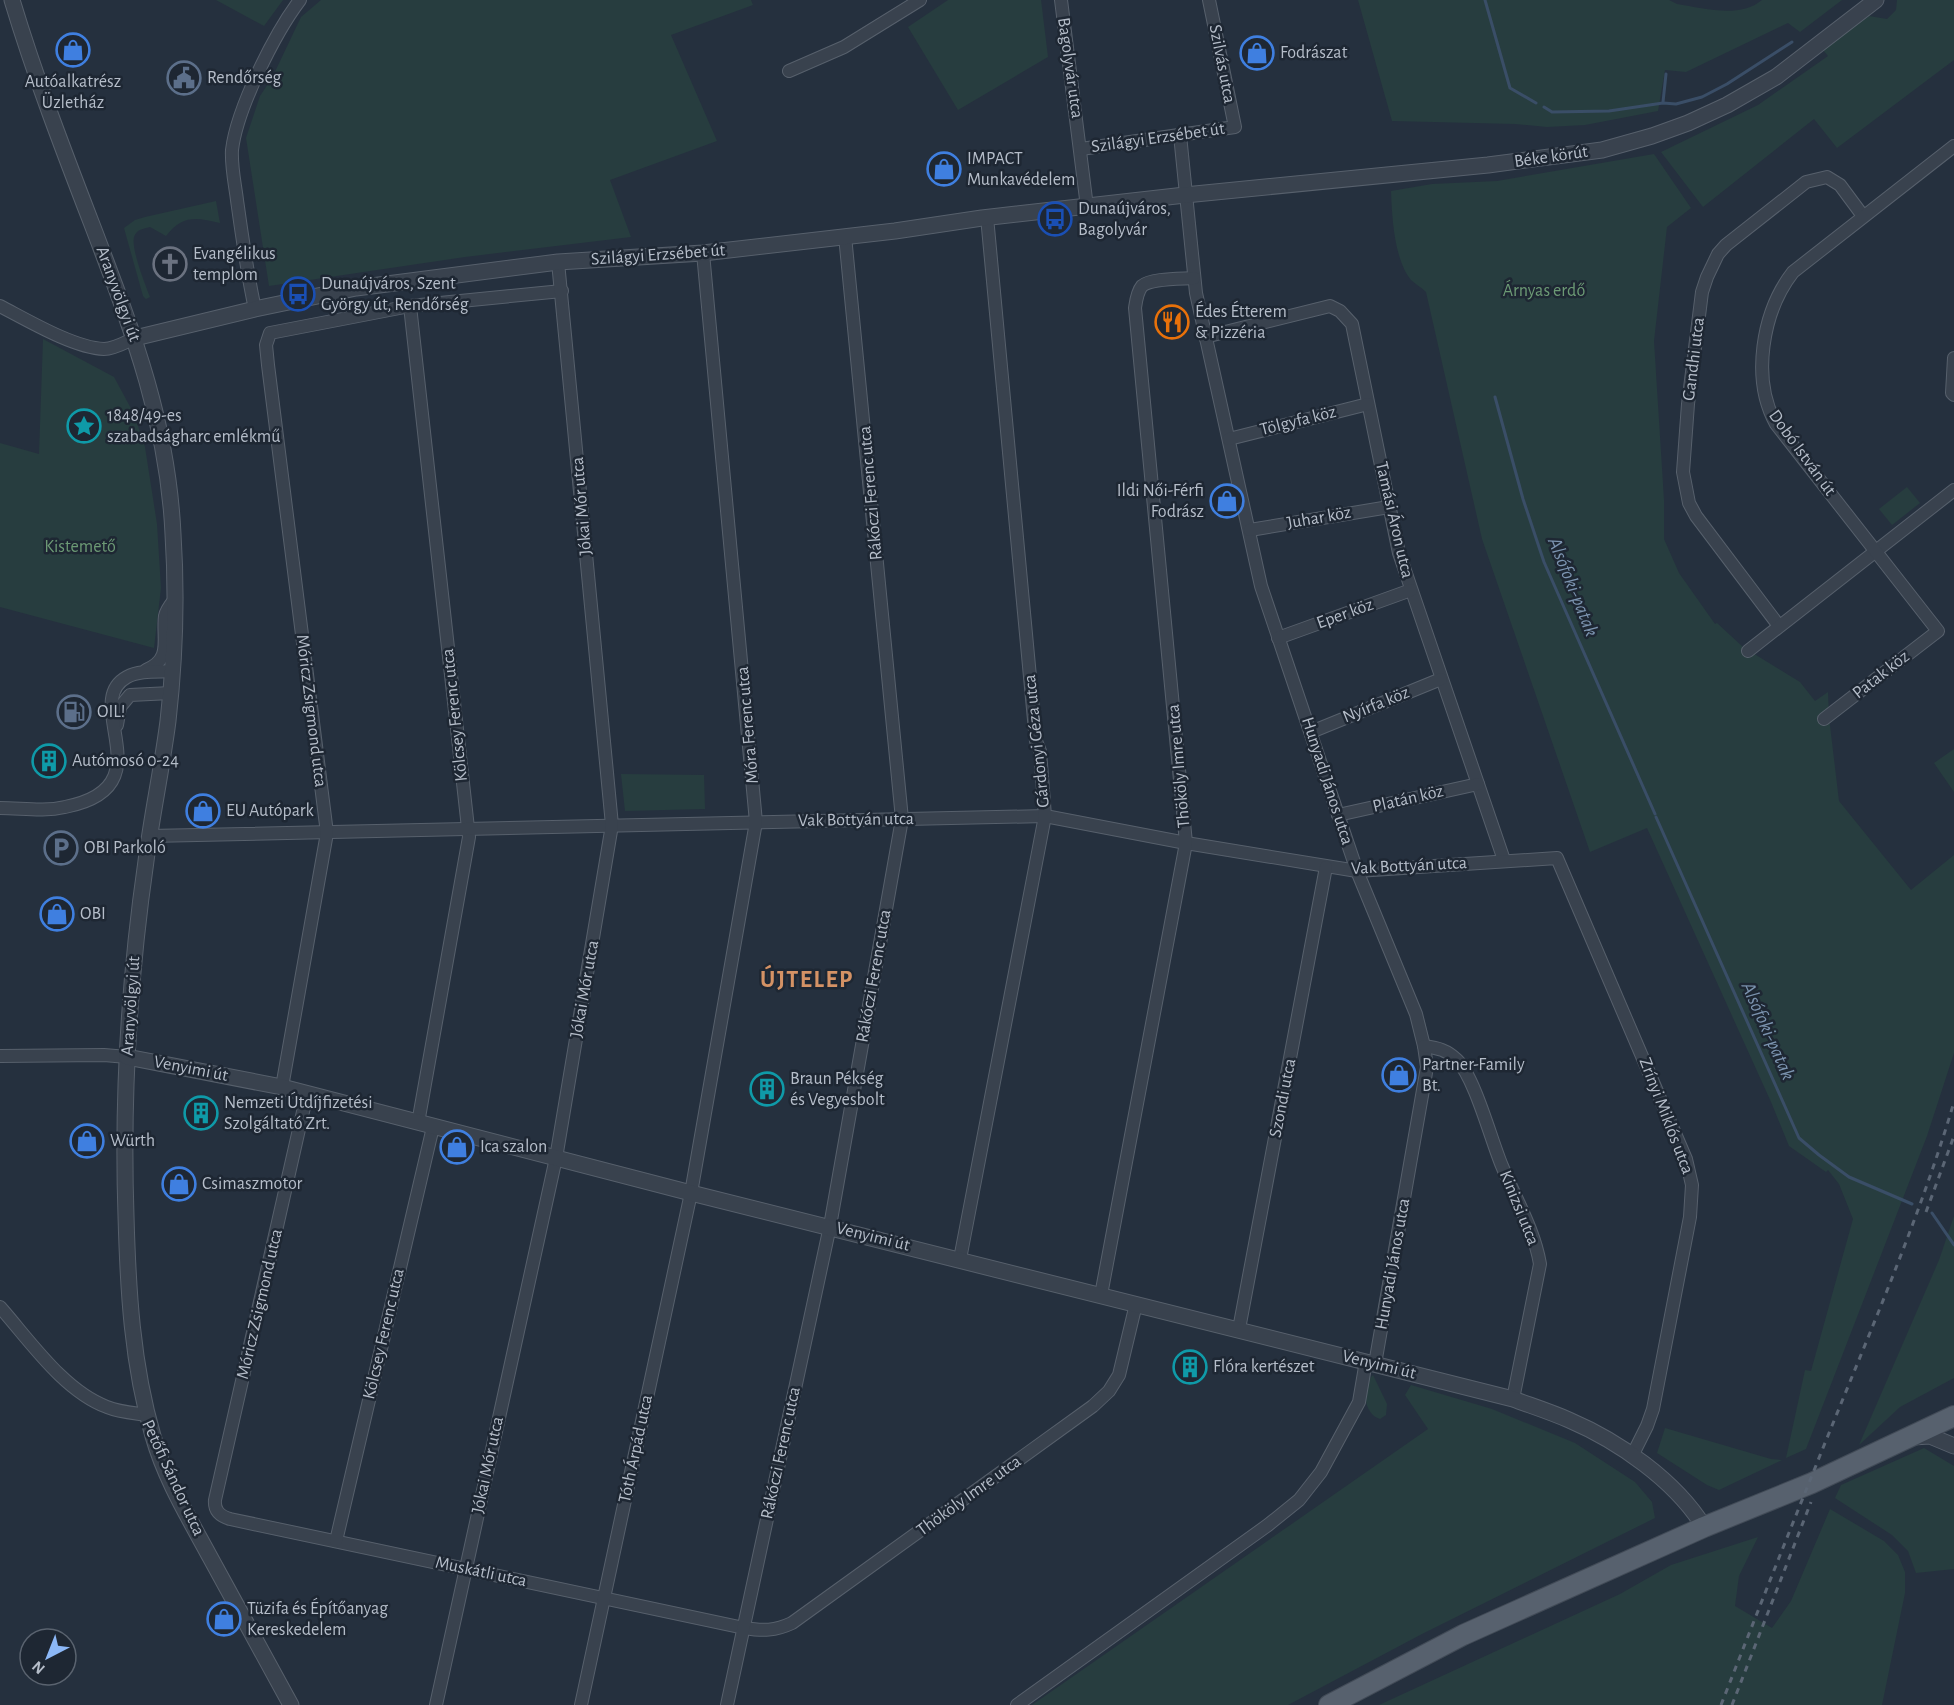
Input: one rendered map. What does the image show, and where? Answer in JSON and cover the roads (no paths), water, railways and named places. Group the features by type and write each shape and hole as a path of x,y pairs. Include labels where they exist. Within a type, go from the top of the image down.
{"main road":[{"path":"1329,1705 1463,1635 1704,1527 1812,1483 1954,1416"}],"street":[{"path":"5,0 20,25"},
{"name":"Aranyvölgyi út","path":"12,0 43,97 135,338 159,426 167,470 174,536 173,671 135,953 127,1057 125,1181 127,1265 134,1347 147,1415"},
{"path":"255,309 239,217 232,150 250,91 281,30 300,0"},
{"path":"789,71 844,47 920,0"},
{"name":"Bagolyvár utca","path":"1061,0 1087,207"},
{"name":"Szilvás utca","path":"1209,0 1235,127"},
{"name":"Béke körút","path":"1185,195 1499,164 1602,150 1635,142 1698,119 1776,77 1876,0"},
{"name":"Szilágyi Erzsébet út","path":"1081,149 1235,127"},
{"name":"Hunyadi János utca","path":"1017,1705 1268,1526 1299,1500 1322,1472 1359,1402 1371,1362 1427,1067 1425,1046 1416,1014 1357,871 1261,586 1194,278 1180,135"},
{"name":"Dobó István út","path":"1938,631 1776,424 1765,401 1762,381 1769,317 1783,286 1793,272 1954,146"},
{"name":"Gandhi utca","path":"1779,626 1696,516 1685,489 1683,472 1685,434 1702,292 1713,263 1726,245 1806,182 1827,177 1840,185 1863,216"},
{"name":"Szilágyi Erzsébet út","path":"135,338 255,309 356,288 558,262 704,253 987,217 1185,195"},
{"name":"Gárdonyi Géza utca","path":"960,1259 1045,816 987,217"},
{"name":"Rákóczi Ferenc utca","path":"727,1705 830,1226 902,819 845,236"},
{"name":"Móra Ferenc utca","path":"691,1193 756,822 704,253"},
{"name":"Jókai Mór utca","path":"436,1705 556,1158 612,825 558,262"},
{"name":"Thököly Imre utca","path":"1101,1295 1186,843 1135,308 1142,286 1150,282 1194,278"},
{"path":"410,306 562,291"},
{"path":"0,306 89,347 106,349 135,338"},
{"name":"Móricz Zsigmond utca","path":"282,1088 327,832 266,345 270,333 410,306"},
{"name":"Kölcsey Ferenc utca","path":"336,1541 425,1125 466,856 468,829 410,306"},
{"name":"Tamási Áron utca","path":"1205,337 1330,306 1336,308 1352,324 1399,553 1504,860"},
{"path":"1954,358 1952,393 1954,395"},
{"name":"Tölgyfa köz","path":"1229,439 1368,404"},
{"path":"1749,651 1954,490"},
{"name":"Juhar köz","path":"1250,530 1389,507"},
{"name":"Eper köz","path":"1278,638 1412,590"},
{"name":"Aranyvölgyi út","path":"139,672 156,665 163,655 165,613 175,599"},
{"name":"Patak köz","path":"1824,719 1938,631"},
{"path":"0,808 67,807 91,798 108,786 116,772 119,757 110,705 112,693 123,679 139,672 173,671"},
{"name":"Nyírfa köz","path":"1311,732 1441,679"},
{"path":"146,693 162,706 168,721"},
{"path":"117,735 118,715 123,702 130,695 171,693"},
{"name":"Platán köz","path":"1338,815 1478,784"},
{"name":"Vak Bottyán utca","path":"150,836 1045,816 1186,843 1357,871 1557,858"},
{"name":"Zrínyi Miklós utca","path":"1557,858 1686,1160 1692,1185 1690,1217 1653,1409 1632,1456"},
{"name":"Szondi utca","path":"1239,1329 1326,867"},
{"name":"Kinizsi utca","path":"1425,1046 1443,1049 1458,1061 1469,1078 1502,1167 1537,1246 1540,1264 1513,1399"},
{"name":"Venyimi út","path":"0,1056 127,1057 282,1088 1513,1399 1569,1419 1632,1456 1685,1500 1704,1527"},
{"name":"Móricz Zsigmond utca","path":"219,1514 215,1500 307,1094"},
{"name":"Tóth Árpád utca","path":"581,1705 691,1193"},
{"name":"Thököly Imre utca","path":"744,1628 763,1631 777,1630 792,1623 1093,1406 1109,1391 1119,1375 1136,1304"},
{"name":"Petőfi Sándor utca","path":"0,1307 57,1372 87,1399 109,1408 147,1415 154,1441 176,1492 291,1705"},
{"path":"1910,1437 1930,1436 1954,1446"},
{"name":"Muskátli utca","path":"219,1514 230,1519 744,1628"}],"waterway":[{"path":"1485,0 1510,88 1536,103"},
{"path":"1544,107 1552,112 1609,111 1663,103 1676,104 1702,97 1727,84 1792,42"},
{"path":"1663,102 1666,74"},
{"name":"Alsófoki-patak","path":"1495,397 1523,499 1544,562 1655,814"},
{"name":"Alsófoki-patak","path":"1656,817 1799,1138 1849,1177 1912,1204"},
{"name":"Alsófoki-patak","path":"1932,1213 1954,1245"}],"railway":[{"path":"1721,1705 1889,1286 1954,1102"},
{"path":"1926,1212 1954,1136"},
{"path":"1732,1705 1811,1502"}],"place":[{"name":"Autóalkatrész Üzletház","path":"73,50"},
{"name":"Fodrászat","path":"1257,53"},
{"name":"Rendőrség","path":"184,78"},
{"name":"IMPACT Munkavédelem","path":"944,169"},
{"name":"Dunaújváros, Bagolyvár","path":"1055,219"},
{"name":"Evangélikus templom","path":"170,264"},
{"name":"Dunaújváros, Szent György út, Rendőrség","path":"298,294"},
{"name":"Édes Étterem & Pizzéria","path":"1172,322"},
{"name":"1848/49-es szabadságharc emlékmű","path":"84,426"},
{"name":"Ildi Női-Férfi Fodrász","path":"1227,501"},
{"name":"OIL!","path":"74,712"},
{"name":"Autómosó 0-24","path":"49,761"},
{"name":"EU Autópark","path":"203,811"},
{"name":"OBI Parkoló","path":"61,848"},
{"name":"OBI","path":"57,914"},
{"name":"Partner-Family Bt.","path":"1399,1075"},
{"name":"Braun Pékség és Vegyesbolt","path":"767,1089"},
{"name":"Nemzeti Útdíjfizetési Szolgáltató Zrt.","path":"201,1113"},
{"name":"Würth","path":"87,1141"},
{"name":"Ica szalon","path":"457,1147"},
{"name":"Csimaszmotor","path":"179,1184"},
{"name":"Flóra kertészet","path":"1190,1367"},
{"name":"Tüzifa és Építőanyag Kereskedelem","path":"224,1619"}],"district":[{"name":"ÚJTELEP","path":"807,980"}],"park label":[{"name":"Árnyas erdő","path":"1544,291"},
{"name":"Kistemető","path":"80,547"}]}
